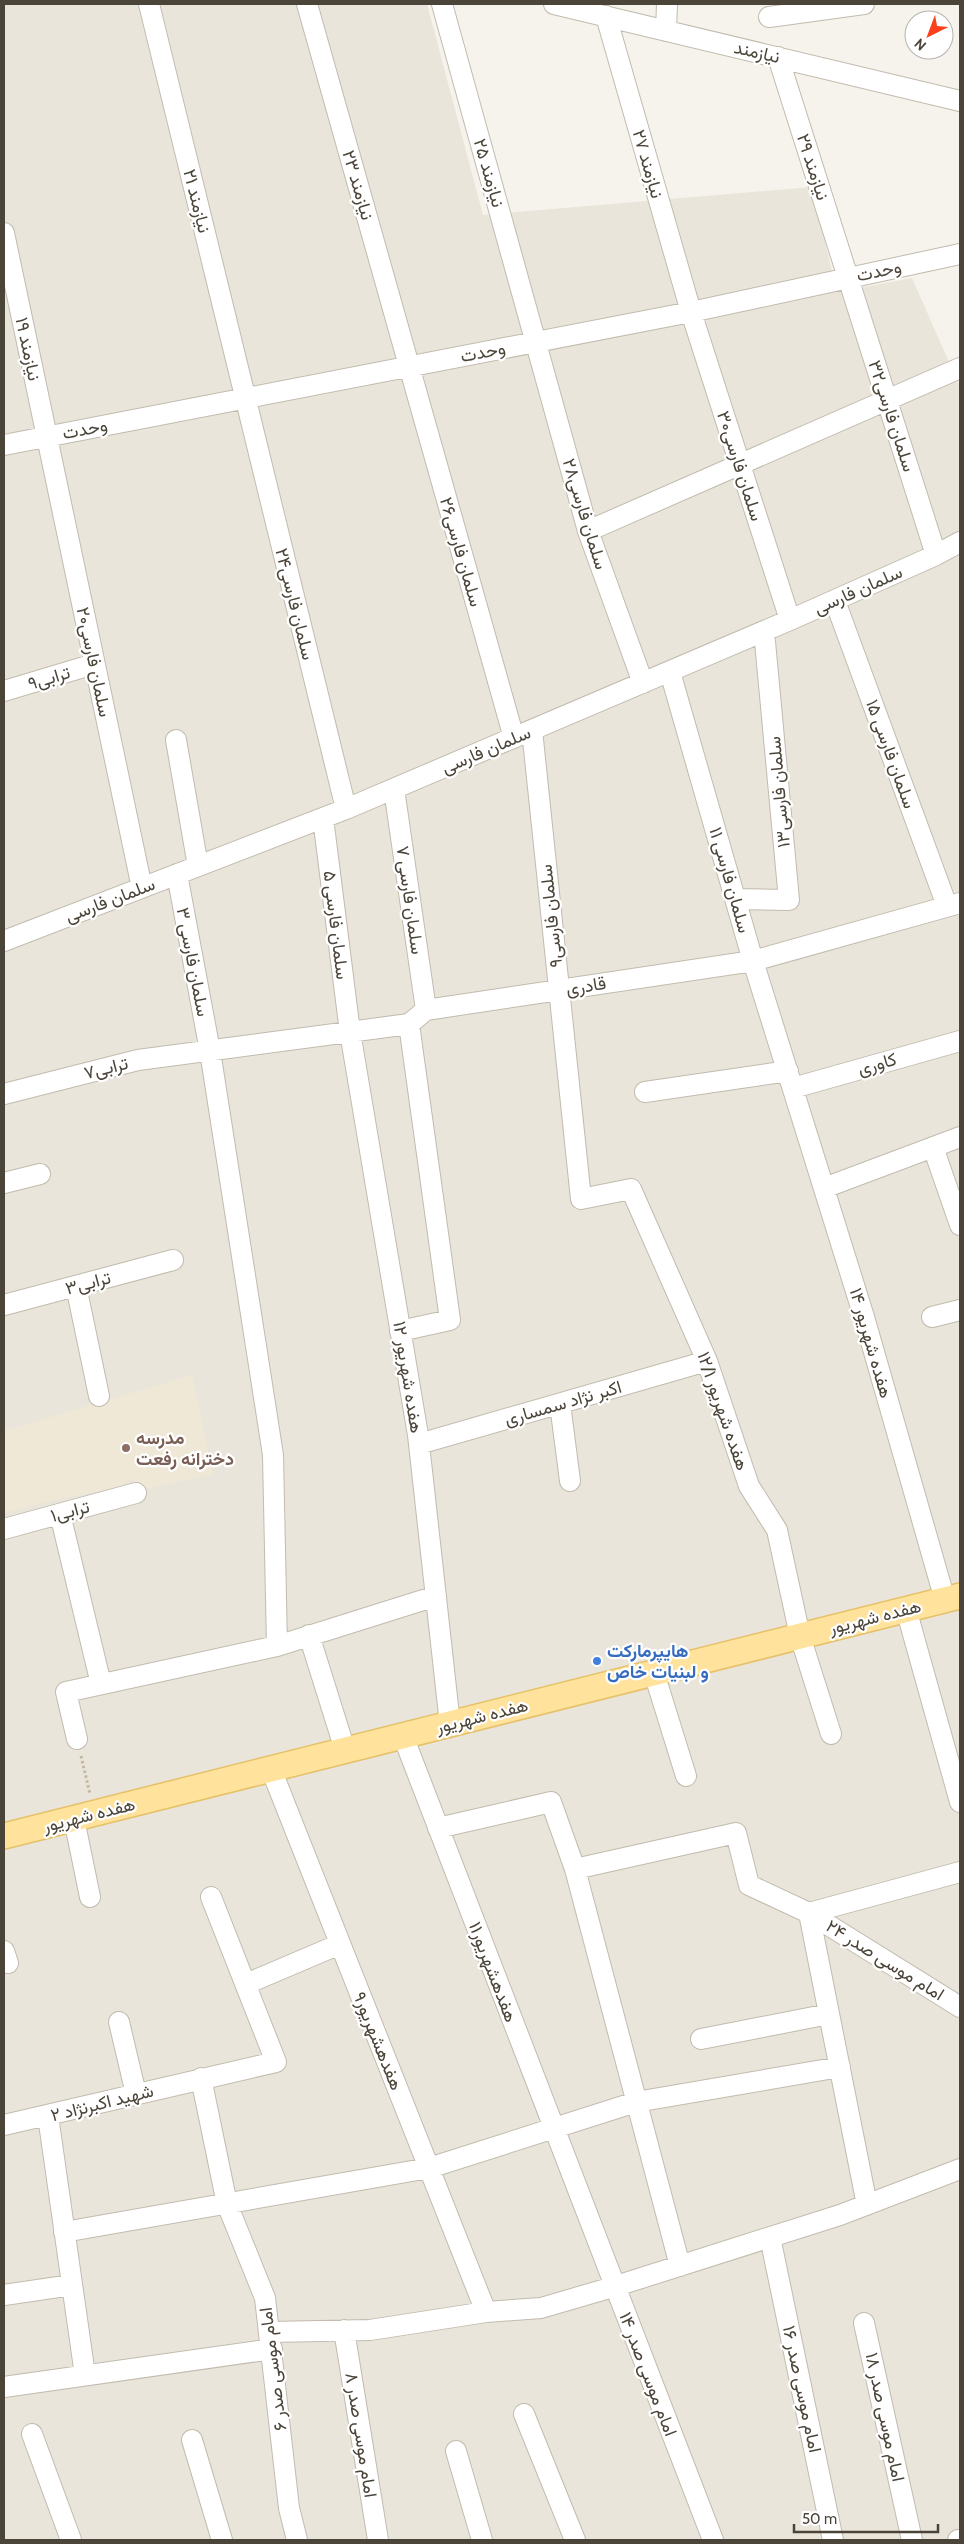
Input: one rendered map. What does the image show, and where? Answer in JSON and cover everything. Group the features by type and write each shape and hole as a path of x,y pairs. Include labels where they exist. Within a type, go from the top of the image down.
{"main road":[{"name":"هفده شهریور","path":"4,1836 953,1598"}],"street":[{"name":"نیازمند ۲۱","path":"149,4 245,398"},
{"name":"نیازمند ۲۳","path":"307,4 409,366"},
{"name":"نیازمند ۲۵","path":"442,4 536,342"},
{"name":"نیازمند","path":"554,4 960,101"},
{"path":"666,31 667,4"},
{"path":"769,17 864,4"},
{"name":"نیازمند ۲۷","path":"606,16 691,312"},
{"name":"نیازمند ۲۹","path":"778,57 848,277"},
{"name":"نیازمند ۱۹","path":"4,233 46,437"},
{"name":"وحدت","path":"4,445 691,312 960,254"},
{"name":"سلمان فارسی۳۲","path":"848,277 936,556"},
{"name":"سلمان فارسی۳۰","path":"691,312 790,620"},
{"name":"سلمان فارسی۲۸","path":"536,342 588,531 643,683"},
{"name":"سلمان فارسی۲۶","path":"409,366 514,738"},
{"path":"588,531 887,402 960,368"},
{"name":"سلمان فارسی۲۴","path":"245,398 346,810"},
{"name":"سلمان فارسی۲۰","path":"46,437 142,888"},
{"name":"سلمان فارسی","path":"4,941 346,810 835,601 936,556 960,542"},
{"name":"سلمان فارسی ۱۵","path":"835,601 953,904"},
{"name":"سلمان فارسی۱۳","path":"736,899 789,900 764,631"},
{"name":"ترابی۹","path":"4,691 94,664"},
{"name":"سلمان فارسی ۱۱","path":"670,672 753,961 790,1080"},
{"name":"سلمان فارسی۹","path":"532,730 581,1199 631,1190"},
{"path":"176,740 198,866"},
{"name":"سلمان فارسی ۷","path":"394,789 426,1010"},
{"name":"سلمان فارسی ۵","path":"323,818 350,1032"},
{"name":"سلمان فارسی ۳","path":"177,874 210,1051 273,1455 276,1646"},
{"name":"قادری","path":"426,1010 753,961 953,904"},
{"path":"210,1051 410,1024 426,1010"},
{"path":"400,1331 450,1320 410,1024"},
{"name":"هفده شهریور ۱۲","path":"350,1032 419,1444 450,1724"},
{"name":"کاوری","path":"645,1092 790,1080 960,1041"},
{"name":"ترابی۷","path":"4,1094 138,1060 210,1051"},
{"name":"هفده شهریور ۱۴","path":"790,1080 953,1598"},
{"path":"824,1188 960,1137"},
{"path":"933,1147 960,1225"},
{"path":"4,1183 40,1174"},
{"name":"هفده شهریور ۱۲/۱","path":"631,1190 707,1361 749,1486 777,1530 800,1636 831,1734"},
{"name":"ترابی۳","path":"4,1305 173,1260"},
{"path":"76,1286 99,1396"},
{"path":"932,1317 960,1310"},
{"name":"اکبر نژاد سمساری","path":"419,1444 707,1361"},
{"path":"560,1404 570,1480"},
{"name":"ترابی۱","path":"4,1529 136,1493"},
{"path":"60,1514 101,1684"},
{"path":"77,1739 66,1692 276,1646 436,1596"},
{"path":"906,1609 960,1802"},
{"path":"309,1635 346,1750"},
{"path":"654,1673 686,1776"},
{"name":"هفدهشهریور۱۱","path":"403,1736 584,2208"},
{"name":"هفدهشهریور۹","path":"271,1769 486,2312"},
{"path":"438,1828 552,1802 575,1869 680,2266"},
{"path":"84,1816 90,1897"},
{"name":"امام موسی صدر ۲۴","path":"575,1869 736,1833 749,1885 810,1913 960,2007"},
{"path":"867,2205 810,1913 960,1872"},
{"path":"211,1897 246,1984 340,1944"},
{"name":"شهید اکبرنژاد ۲","path":"4,2125 276,2062 246,1984"},
{"path":"702,2038 829,2014"},
{"path":"119,2022 136,2094"},
{"path":"64,2232 429,2168 636,2102 840,2067"},
{"name":"امام موسی صدر ۶","path":"201,2078 227,2204 265,2298 289,2508 297,2540"},
{"path":"48,2116 85,2375"},
{"path":"4,2387 85,2375 271,2340 344,2330 370,2330 486,2312 542,2308 770,2238 867,2205 960,2169"},
{"name":"امام موسی صدر ۱۴","path":"584,2208 713,2540"},
{"name":"امام موسی صدر ۱۶","path":"770,2238 833,2540"},
{"path":"4,2295 72,2285"},
{"name":"امام موسی صدر ۱۸","path":"864,2323 912,2540"},
{"name":"امام موسی صدر ۸","path":"344,2330 378,2540"},
{"path":"524,2414 575,2540"},
{"path":"32,2434 71,2540"},
{"path":"192,2440 222,2540"},
{"path":"456,2451 482,2540"}],"path":[{"path":"77,1739 84,1816"}],"shaded area":[{"path":"4,4 427,4 483,215 812,187 837,292 912,278 960,387 960,2540 4,2540"},
{"name":"مدرسه دخترانه رفعت","path":"192,1375 213,1474 145,1489 132,1479 119,1487 58,1499 4,1513 4,1431"}],"place":[{"name":"مدرسه دخترانه رفعت","path":"126,1448"},
{"name":"هایپرمارکت و لبنیات خاص","path":"597,1661"}]}
